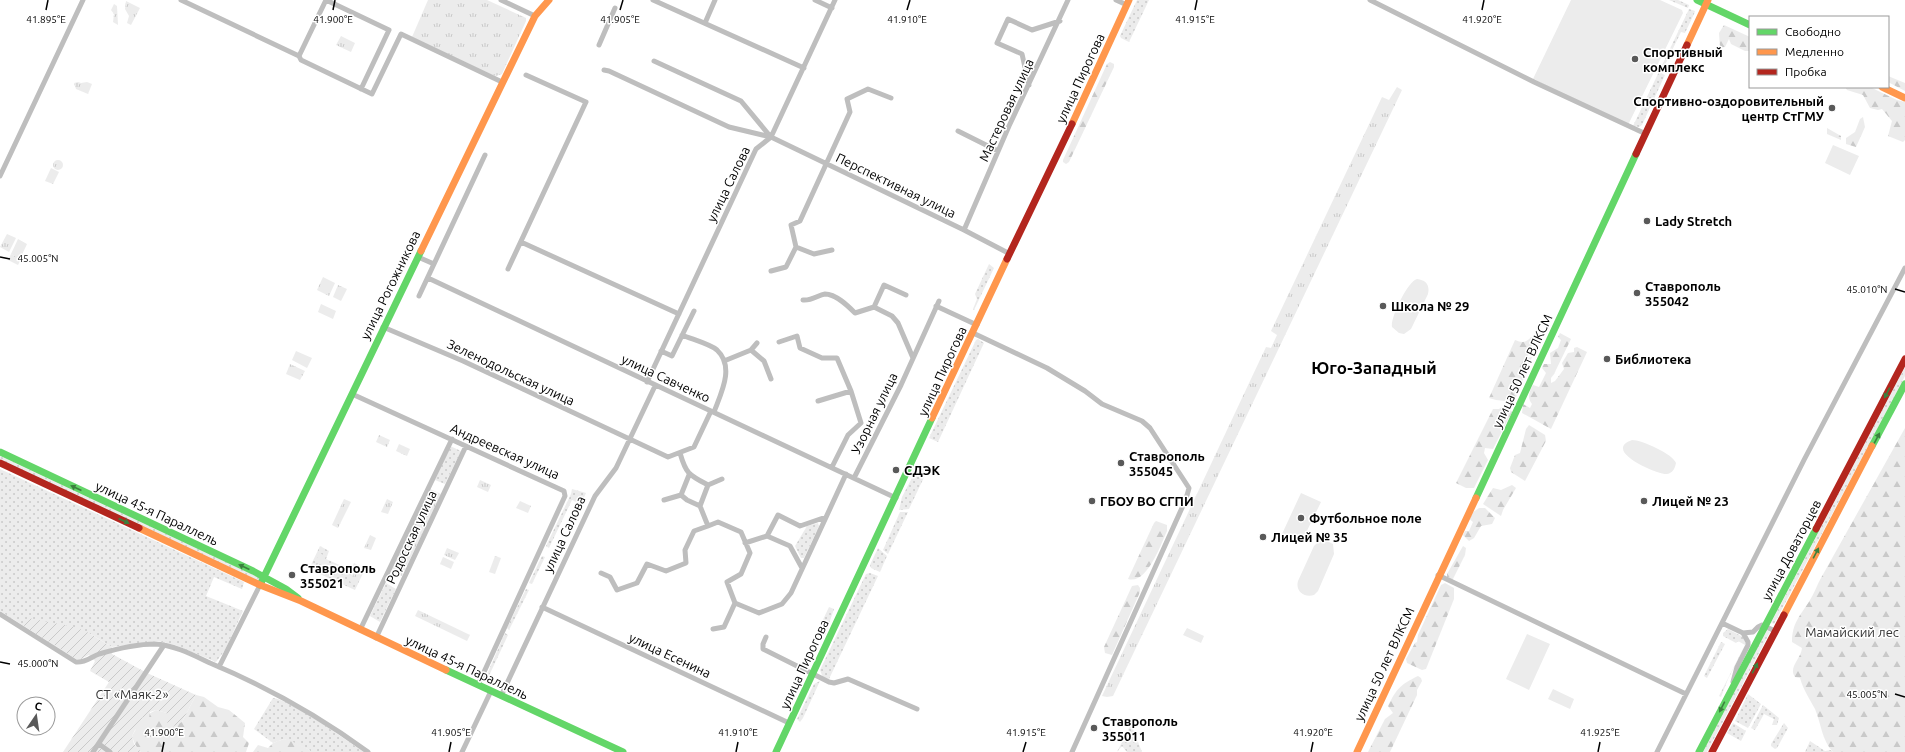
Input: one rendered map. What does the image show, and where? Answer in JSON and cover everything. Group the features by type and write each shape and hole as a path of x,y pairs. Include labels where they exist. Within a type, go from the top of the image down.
{"main road":[{"name":"улица Рогожникова","path":"260,585 502,82 535,16 549,0"},
{"path":"1697,0 1707,2 1749,24"},
{"name":"улица 50 лет ВЛКСМ","path":"1357,752 1438,575 1707,2"},
{"name":"улица Пирогова","path":"776,752 1076,117 1128,3"},
{"path":"1884,88 1905,98"},
{"name":"улица Доваторцев","path":"1699,752 1905,359"},
{"name":"улица Доваторцев","path":"1712,752 1905,384"},
{"name":"улица 45-я Параллель","path":"0,452 263,576 286,589 301,601"},
{"name":"улица 45-я Параллель","path":"0,462 260,585 301,601 376,638 623,752"}],"street":[{"path":"0,176 83,0"},
{"path":"181,0 299,56 300,60 372,94 401,34 502,82"},
{"path":"299,56 326,0 389,30 361,89"},
{"path":"501,0 535,16"},
{"path":"653,0 804,68"},
{"path":"704,24 715,0"},
{"path":"815,0 832,8"},
{"name":"улица Салова","path":"647,382 756,148 771,137 835,0"},
{"name":"Мастеровая улица","path":"964,230 998,151 1060,21 1068,0"},
{"path":"1116,0 1128,3"},
{"path":"1370,0 1534,82 1646,134"},
{"path":"599,45 615,8"},
{"path":"1029,85 1022,54 997,43 1008,19 1032,30 1060,21"},
{"name":"Перспективная улица","path":"654,61 741,101 771,137"},
{"name":"Перспективная улица","path":"604,70 729,127 771,137 964,230 1010,254"},
{"path":"508,269 586,102 526,75"},
{"path":"771,271 786,267 796,247 791,225 800,221 827,164 850,112 847,99 868,89 891,98"},
{"path":"958,131 998,151"},
{"path":"419,296 485,155"},
{"path":"521,242 679,314"},
{"path":"796,247 814,254 832,250"},
{"path":"418,257 434,264"},
{"path":"1657,752 1812,446 1905,268"},
{"name":"улица Савченко","path":"428,278 896,498"},
{"path":"874,307 884,285 906,295"},
{"path":"803,300 808,300 826,294 838,298 855,313 874,307 892,316 898,323 913,358"},
{"name":"Узорная улица","path":"854,478 913,358 938,303 977,325"},
{"path":"661,352 672,356 694,311"},
{"name":"Зеленодольская улица","path":"383,327 463,361 668,457 680,453"},
{"path":"973,333 1046,368 1085,391 1102,404 1142,421 1150,428 1189,488 1186,499 1072,752"},
{"path":"682,335 716,350 724,361 726,382 713,411 694,447 680,453 685,470 689,475 708,485"},
{"name":"Узорная улица","path":"779,342 797,336 800,348 822,358 837,358 861,423 848,435 832,467"},
{"path":"724,361 751,350 757,342"},
{"path":"751,350 764,361 771,379"},
{"name":"улица Салова","path":"501,696 595,496 616,468 655,386"},
{"path":"818,401 850,391"},
{"name":"Андреевская улица","path":"352,394 564,491 565,496 478,685"},
{"name":"Родосская улица","path":"360,630 452,439"},
{"name":"Родосская улица","path":"376,638 466,446"},
{"path":"735,603 759,612 782,604 791,593 846,474"},
{"path":"681,495 689,475"},
{"path":"708,526 700,506 708,485 722,479"},
{"path":"664,500 681,495"},
{"path":"681,495 687,500 700,506"},
{"path":"767,536 778,515 800,526 826,517"},
{"path":"600,573 610,577 617,590 637,583 647,564 666,571 686,563 685,550 694,532 718,522 741,532 750,553 750,557 742,574 727,582 735,603 724,626 713,630"},
{"path":"746,542 767,536 790,546 802,568"},
{"path":"1438,575 1686,694"},
{"path":"220,666 260,585"},
{"name":"улица Есенина","path":"542,607 789,723"},
{"path":"0,614 76,662 81,662 97,655 118,649 147,645 164,645 220,666 305,710 368,752"},
{"path":"1722,623 1743,633 1750,633 1760,626 1764,626 1775,631"},
{"path":"1732,688 1737,666 1748,643 1743,633"},
{"path":"766,637 763,644 764,649 813,673 834,683 848,679 917,709"},
{"path":"93,752 164,645"},
{"path":"462,752 491,691"},
{"path":"99,744 110,752"}],"green space":[{"path":"428,0 487,0 526,18 502,74 496,76 490,74 412,37"},
{"path":"1137,0 1149,0 1129,42 1120,36"},
{"path":"1571,0 1660,0 1682,10 1683,13 1628,125 1533,79"},
{"path":"1669,0 1678,0 1689,5 1688,8"},
{"path":"126,1 140,8 131,25 127,23 129,16 125,9"},
{"path":"114,4 117,6 118,25 113,22 114,14 111,10"},
{"path":"1689,9 1695,11 1694,14 1685,33 1681,32 1661,73 1665,75 1642,125 1639,127 1633,126"},
{"path":"1724,25 1749,37 1749,51 1745,51 1731,44 1729,39 1725,47 1720,48 1719,33"},
{"path":"341,36 355,43 351,52 336,45"},
{"path":"1110,62 1114,64 1114,67 1069,162 1066,164 1063,160 1107,64"},
{"path":"1889,76 1905,83 1905,91 1889,83"},
{"path":"87,82 92,84 88,94 76,89 74,83"},
{"path":"1397,87 1402,90 1113,696 1102,696 1266,347 1271,348 1277,335 1271,331 1382,97 1389,100"},
{"path":"1846,88 1872,88 1897,100 1905,102 1905,140 1903,142 1888,136 1892,121 1882,109 1878,110 1870,108 1863,95 1847,90"},
{"path":"1863,117 1865,127 1856,147 1846,144 1846,138 1855,132 1860,119"},
{"path":"1827,128 1841,136 1841,140 1827,134"},
{"path":"1833,145 1859,156 1850,175 1825,163"},
{"path":"58,160 63,165 58,170 53,165"},
{"path":"51,168 59,172 53,184 45,181"},
{"path":"7,234 16,238 9,252 0,247"},
{"path":"18,239 27,244 20,259 11,254"},
{"path":"11,254 21,259 18,265 8,260"},
{"path":"989,264 994,268 974,310 973,309 977,299 975,294"},
{"path":"323,277 335,283 329,296 317,290"},
{"path":"1417,279 1423,280 1427,284 1428,294 1411,329 1404,334 1399,333 1392,327 1394,316 1400,300 1413,281"},
{"path":"338,285 347,289 341,301 333,297"},
{"path":"321,304 336,311 333,319 318,312"},
{"path":"1560,333 1571,339 1551,378 1551,383 1555,381 1564,369 1562,363 1568,353 1574,352 1574,348 1577,347 1587,352 1551,429 1522,413 1523,404 1530,408 1532,404 1529,399 1529,395 1533,385 1539,387 1546,373 1542,368 1544,364 1551,364 1550,353 1558,348 1561,340 1558,337"},
{"path":"1531,337 1535,339 1527,358 1532,357 1514,402 1489,398 1515,340 1524,342"},
{"path":"978,339 984,343 938,442 929,438 976,340"},
{"path":"296,351 312,358 307,368 292,360"},
{"path":"290,364 305,371 300,380 286,374"},
{"path":"1905,367 1905,376 1774,624 1771,623"},
{"path":"1502,407 1509,407 1512,412 1493,449 1485,448 1484,453 1488,460 1474,488 1466,488 1456,483 1493,409 1499,409"},
{"path":"1529,425 1545,435 1546,441 1525,481 1511,472 1510,468 1515,455 1520,453 1526,429"},
{"name":"Мамайский лес","path":"1905,428 1905,752 1833,752 1826,743 1815,709 1804,690 1800,678 1795,677 1793,673 1794,666 1800,656 1802,648 1792,642 1793,630 1797,620 1811,598"},
{"path":"379,435 390,440 387,447 376,442"},
{"path":"1632,440 1650,445 1674,459 1676,463 1671,473 1667,474 1654,471 1635,462 1627,456 1623,450 1624,445"},
{"path":"399,444 410,449 407,456 396,451"},
{"path":"450,446 461,451 445,484 435,480"},
{"path":"0,456 260,578 258,581 0,461"},
{"path":"0,469 244,582 242,589 214,577 206,596 243,611 225,650 216,662 175,645 158,641 112,647 87,632 24,626 0,611"},
{"path":"919,469 927,471 909,509 899,510 902,497 916,470"},
{"path":"480,480 491,485 488,492 477,487"},
{"path":"1512,485 1516,488 1501,516 1483,504 1493,488 1501,490"},
{"path":"430,489 441,494 402,576 391,571"},
{"path":"572,489 586,493 581,504 572,500 549,548 546,546"},
{"name":"Футбольное поле","path":"1301,493 1321,502 1301,543 1282,534"},
{"path":"344,499 351,502 338,528 332,525"},
{"path":"387,499 393,502 388,514 381,512"},
{"path":"520,501 531,506 528,513 516,508"},
{"path":"1479,508 1485,508 1495,518 1492,524 1481,526 1474,538 1469,541 1463,535 1465,531 1469,531 1473,522 1468,518 1469,515"},
{"path":"900,512 908,512 888,554 883,550"},
{"path":"1156,521 1167,525 1167,531 1157,553 1147,570 1141,576 1135,579 1128,579 1154,523"},
{"path":"818,523 819,526 804,558 801,558 795,546 807,526"},
{"path":"370,535 376,538 371,550 364,548"},
{"path":"1320,540 1325,540 1333,544 1334,554 1318,591 1314,595 1307,596 1299,591 1297,585 1314,546"},
{"path":"407,542 415,546 408,559 401,555"},
{"path":"320,546 329,551 326,559 351,570 354,563 365,569 355,590 309,569"},
{"path":"1463,546 1466,548 1465,555 1452,581 1447,577 1447,574"},
{"path":"447,548 459,553 455,560 444,555"},
{"path":"878,548 887,556 880,572 871,568 870,565"},
{"path":"319,553 326,556 320,569 314,566"},
{"path":"495,556 501,558 495,574 489,572"},
{"path":"542,556 545,557 532,584 529,583"},
{"path":"443,557 454,562 451,569 440,564"},
{"path":"356,569 362,572 357,585 350,582"},
{"path":"870,573 878,576 829,679 823,678 820,670 866,574"},
{"path":"386,583 396,589 380,622 370,616"},
{"path":"1445,583 1454,588 1454,599 1426,669 1422,670 1407,663 1406,659 1417,642 1418,635 1441,585"},
{"path":"1138,585 1140,592 1112,655 1105,653 1104,647 1132,586"},
{"path":"526,589 529,590 509,630 507,628"},
{"path":"829,607 834,609 825,635 820,634 820,626"},
{"path":"418,610 470,635 467,641 415,616"},
{"name":"СТ «Маяк-2»","path":"28,618 75,627 87,632 112,647 112,654 147,673 196,695 182,722 172,727 164,719 167,713 156,710 150,712 149,718 143,717 141,727 135,730 132,736 134,744 141,752 63,752 109,682 90,671 95,661 89,655 81,659 76,659 24,626"},
{"path":"1187,628 1204,636 1201,643 1183,635"},
{"path":"1728,629 1743,637 1746,644 1728,679 1721,697 1719,696 1745,645 1738,641 1736,643 1723,636 1723,633"},
{"path":"1766,630 1770,632 1707,752 1703,752"},
{"path":"505,633 508,635 487,680 485,679"},
{"path":"1527,634 1550,644 1529,690 1506,679"},
{"path":"1721,642 1725,644 1707,678 1704,676"},
{"path":"1418,676 1422,681 1417,690 1417,695 1390,752 1368,752 1385,719 1393,713 1388,706 1394,695 1403,685"},
{"path":"820,681 800,722 797,719 814,684"},
{"path":"1553,689 1574,699 1570,709 1548,699"},
{"path":"1748,694 1761,704 1748,728 1735,721"},
{"path":"196,695 204,697 218,707 229,710 245,723 243,737 249,743 246,752 141,752 135,745 132,736 143,717 156,710 167,713 182,722"},
{"path":"273,698 282,700 305,713 364,752 310,752 310,750 284,739 273,743 254,729"},
{"path":"1763,705 1779,718 1777,725 1772,725 1774,719 1764,714 1755,730 1751,728"},
{"path":"1733,723 1746,731 1741,741 1727,733"},
{"path":"1784,723 1788,728 1775,749 1771,746 1771,744"},
{"path":"1131,724 1142,752 1127,752 1122,746 1117,752"},
{"path":"284,739 310,750 310,752 253,752 258,745 268,748 273,743"},
{"path":"1810,741 1825,751 1831,750 1833,752 1805,752"}],"traffic: fast":[{"path":"1697,0 1749,25"},
{"path":"1476,498 1636,154"},
{"path":"260,585 421,251"},
{"path":"1872,446 1905,384"},
{"path":"776,752 932,418"},
{"path":"0,452 253,571 286,589 298,598"},
{"path":"1699,752 1816,529"},
{"path":"446,670 623,752"}],"traffic: slow":[{"path":"421,251 535,16 549,0"},
{"path":"1072,124 1129,0"},
{"path":"1687,45 1708,0"},
{"path":"1884,88 1905,98"},
{"path":"932,418 1007,259"},
{"path":"1784,615 1872,446"},
{"path":"1357,752 1476,498"},
{"path":"139,528 260,585 301,601 446,670"}],"traffic: jam":[{"path":"1636,154 1687,45"},
{"path":"1007,259 1072,124"},
{"path":"1816,529 1905,359"},
{"path":"0,463 139,528"},
{"path":"1712,752 1784,615"}],"place":[{"name":"Спортивный комплекс","path":"1635,59"},
{"name":"Спортивно-оздоровительный центр СтГМУ","path":"1832,108"},
{"name":"Lady Stretch","path":"1647,221"},
{"name":"Ставрополь 355042","path":"1637,293"},
{"name":"Школа № 29","path":"1383,306"},
{"name":"Библиотека","path":"1607,359"},
{"name":"Ставрополь 355045","path":"1121,463"},
{"name":"СДЭК","path":"896,470"},
{"name":"ГБОУ ВО СГПИ","path":"1092,501"},
{"name":"Лицей № 23","path":"1644,501"},
{"name":"Футбольное поле","path":"1301,518"},
{"name":"Лицей № 35","path":"1263,537"},
{"name":"Ставрополь 355021","path":"292,575"},
{"name":"Ставрополь 355011","path":"1094,728"}],"district":[{"name":"Юго-Западный","path":"1374,368"}]}
